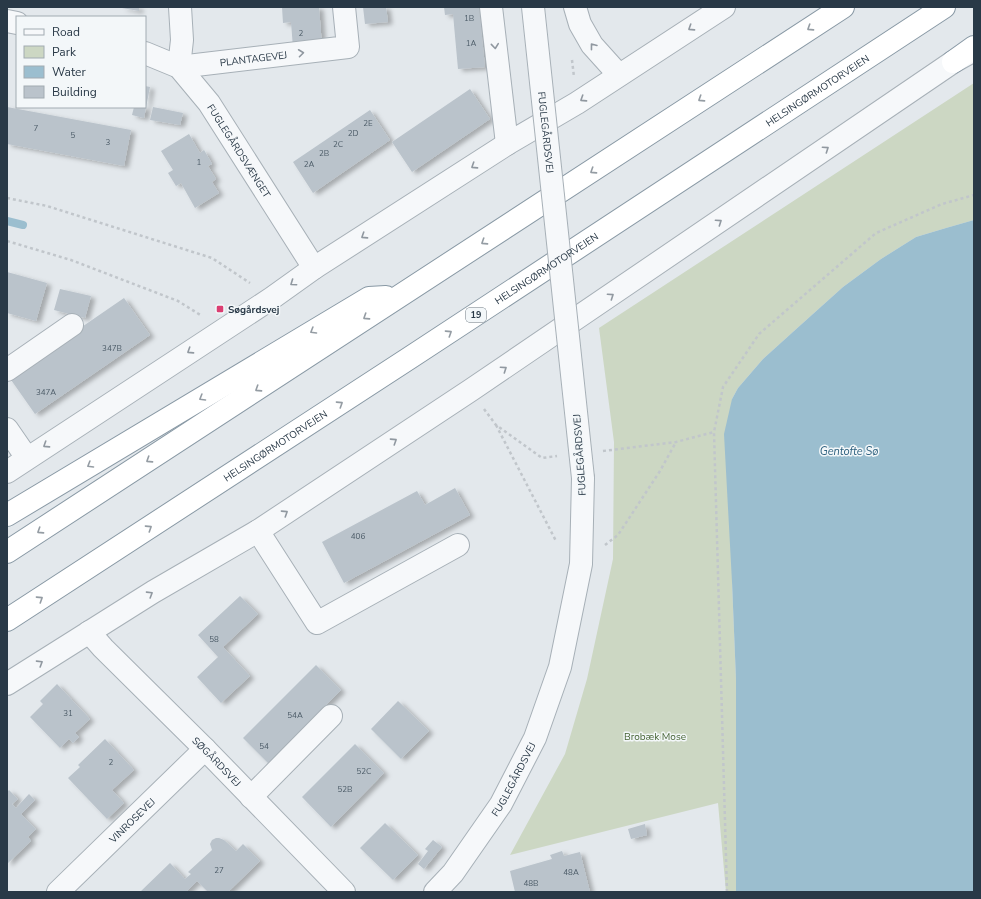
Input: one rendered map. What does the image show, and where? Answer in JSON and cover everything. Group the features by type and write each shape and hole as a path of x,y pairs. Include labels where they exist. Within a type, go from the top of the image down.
{"highway":[{"path":"7,552 843,7"},
{"name":"HELSINGØRMOTORVEJEN","path":"7,620 418,353 944,7"},
{"path":"953,62 974,48"},
{"path":"7,515 369,298 399,296"}],"street":[{"path":"179,68 182,40 180,7"},
{"name":"PLANTAGEVEJ","path":"179,68 348,47 344,7"},
{"path":"491,7 506,144"},
{"name":"FUGLEGÅRDSVEJ","path":"435,892 453,873 502,804 535,738 560,667 581,564 583,478 533,7"},
{"path":"575,7 580,24 592,45 619,75"},
{"path":"7,472 272,298 314,268 506,144 577,103 724,7"},
{"name":"FUGLEGÅRDSVÆNGET","path":"146,53 179,68 209,103 314,268"},
{"path":"7,684 153,592 258,531 471,390 953,62"},
{"path":"7,370 72,325"},
{"path":"7,429 27,458"},
{"path":"258,531 317,623 458,546"},
{"name":"SØGÅRDSVEJ","path":"89,632 103,648 205,749 344,892"},
{"path":"251,797 331,716"},
{"name":"VINROSEVEJ","path":"58,892 205,749"}],"path":[{"path":"538,58 571,54 577,103"},
{"path":"727,892 714,432 723,387 758,334 876,233 942,204 974,195"},
{"path":"7,198 47,206 212,258 272,298"},
{"path":"7,241 71,260 178,301 223,330"},
{"path":"496,425 559,547 581,564 618,535 660,471 676,442 714,432"}],"green space":[{"name":"Brobæk Mose","path":"974,83 974,220 916,237 881,259 843,287 763,359 738,388 732,399 732,582 736,680 736,892 726,892 718,803 510,855 565,754 587,679 613,559 614,442 599,328"}],"water":[{"name":"Gentofte Sø","path":"974,220 974,892 736,892 736,680 724,434 732,399 738,388 763,359 843,287 881,259 916,237"}],"building":[{"path":"139,7 139,11 122,8"},
{"path":"282,7 319,7 322,46 293,48 291,22 283,23"},
{"path":"363,7 386,7 388,22 365,24"},
{"path":"444,7 479,7 485,67 458,69 453,14 445,15"},
{"path":"146,86 150,87 146,108"},
{"path":"470,89 490,119 412,172 392,142"},
{"path":"7,107 131,130 124,166 7,144"},
{"path":"153,107 183,113 180,125 150,120"},
{"path":"134,108 146,108 144,118 132,115"},
{"path":"370,110 390,140 313,193 293,162"},
{"path":"189,134 200,153 204,150 212,164 208,166 216,179 212,182 219,193 195,208 181,183 176,186 168,173 173,170 161,151"},
{"path":"7,272 47,283 36,321 7,313"},
{"path":"60,289 91,296 85,318 54,310"},
{"path":"124,298 150,335 35,414 9,377"},
{"path":"455,488 470,515 344,583 322,542 417,491 425,505"},
{"path":"240,596 258,614 223,647 250,676 221,703 197,677 218,657 198,635"},
{"path":"316,665 341,690 268,763 243,738"},
{"path":"57,684 90,719 75,733 79,737 73,743 69,739 60,748 30,717 43,704 40,701"},
{"path":"398,701 429,731 401,759 371,729"},
{"path":"105,739 134,770 112,790 124,803 107,819 68,778 80,767 78,765"},
{"path":"355,744 384,773 331,827 302,797"},
{"path":"9,790 18,799 12,804 16,808 29,794 35,800 21,814 36,829 28,837 31,841 7,864 7,792"},
{"path":"385,823 418,855 393,880 360,848"},
{"path":"645,824 647,835 631,839 628,829"},
{"path":"216,838 224,840 236,851 243,844 260,861 228,892 208,892 197,881 186,892 140,892 170,863 185,879 191,874 188,872 212,850 210,844 212,840"},
{"path":"433,840 442,847 424,869 418,864 428,851 425,849"},
{"path":"562,851 564,856 580,852 590,892 515,892 510,871 552,859 550,855"}],"waterway":[{"path":"7,221 23,225"}],"place":[{"name":"Søgårdsvej","path":"220,309"}]}
